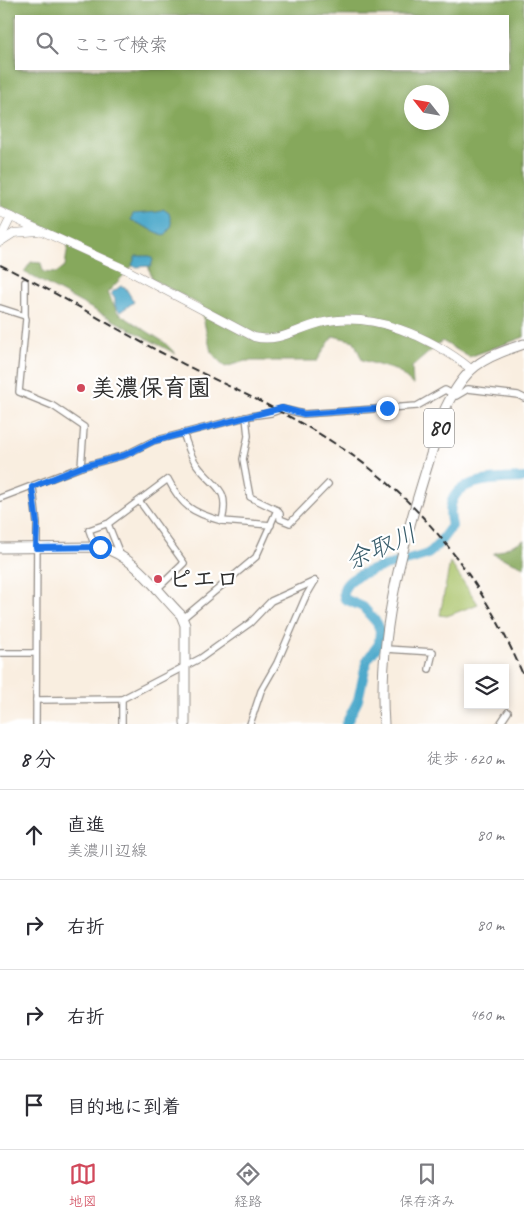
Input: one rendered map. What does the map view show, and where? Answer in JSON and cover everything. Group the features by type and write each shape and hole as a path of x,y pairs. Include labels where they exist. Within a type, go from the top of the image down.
{"main road":[{"name":"80","path":"384,724 386,649 390,608 397,572 445,409 452,393 471,369 493,354 524,344"},
{"path":"0,548 95,547 120,554 127,558 182,619 186,639 185,724"}],"street":[{"path":"0,212 125,269 254,337 266,340 279,338 318,324 333,321 378,324 417,336 471,369"},
{"path":"0,240 11,217"},
{"path":"0,240 14,233 27,230 42,231"},
{"path":"25,282 25,316 19,392 53,406 84,427 81,467"},
{"path":"0,308 25,316"},
{"path":"0,498 81,467 125,455 154,441 246,417 271,413 282,408 304,414 417,406 445,390 456,396 468,389 518,395 524,398"},
{"path":"246,417 248,436 243,459 250,497 277,510 280,514 280,519 290,523 328,484"},
{"path":"183,433 196,464 224,495 226,503 222,521"},
{"path":"95,547 89,530 108,524 140,502 168,479 177,498 188,508 200,515 222,521 270,525"},
{"path":"32,487 37,524 36,724"},
{"path":"140,502 184,563 156,590"},
{"path":"182,619 256,557 277,510"},
{"path":"108,524 120,554"},
{"path":"36,700 122,699 185,668 250,624 271,601 315,582 305,598 277,663 261,691 250,724"},
{"path":"386,649 433,652 429,669"},
{"path":"0,653 36,653"},
{"path":"122,699 122,724"},
{"path":"500,724 508,712"}],"green space":[{"path":"0,0 524,0 524,337 469,357 442,341 412,367 413,385 398,371 362,360 354,341 333,336 317,361 245,361 225,367 211,352 200,305 152,279 147,261 139,259 107,293 118,313 164,342 176,354 24,272 31,262 41,263 43,272 56,273 65,266 69,238 0,206"},
{"path":"524,540 524,567 493,554"},
{"path":"450,562 478,604 447,616 440,615"}],"water":[{"path":"163,209 169,213 172,225 165,236 131,220 133,214 158,212"},
{"path":"136,256 150,256 153,260 151,266 135,267 132,265"},
{"path":"121,286 125,287 134,302 120,312 115,306 115,299 111,293"}],"waterway":[{"name":"余取川","path":"346,724 358,700 367,660 379,644 380,630 377,623 363,607 345,599 344,589 351,581 376,568 421,557 429,553 452,526 450,510 454,498 461,489 484,481 524,478"}],"railway":[{"path":"0,265 160,352 294,419 337,445 368,467 397,491 424,518 448,547 490,609 524,677"}],"place":[{"name":"美濃保育園","path":"81,388"},
{"name":"ピエロ","path":"158,579"}],"route":[{"path":"100,547 36,548 37,524 32,487 81,467 136,451 154,441 250,416 271,413 282,408 304,414 387,408"}]}
